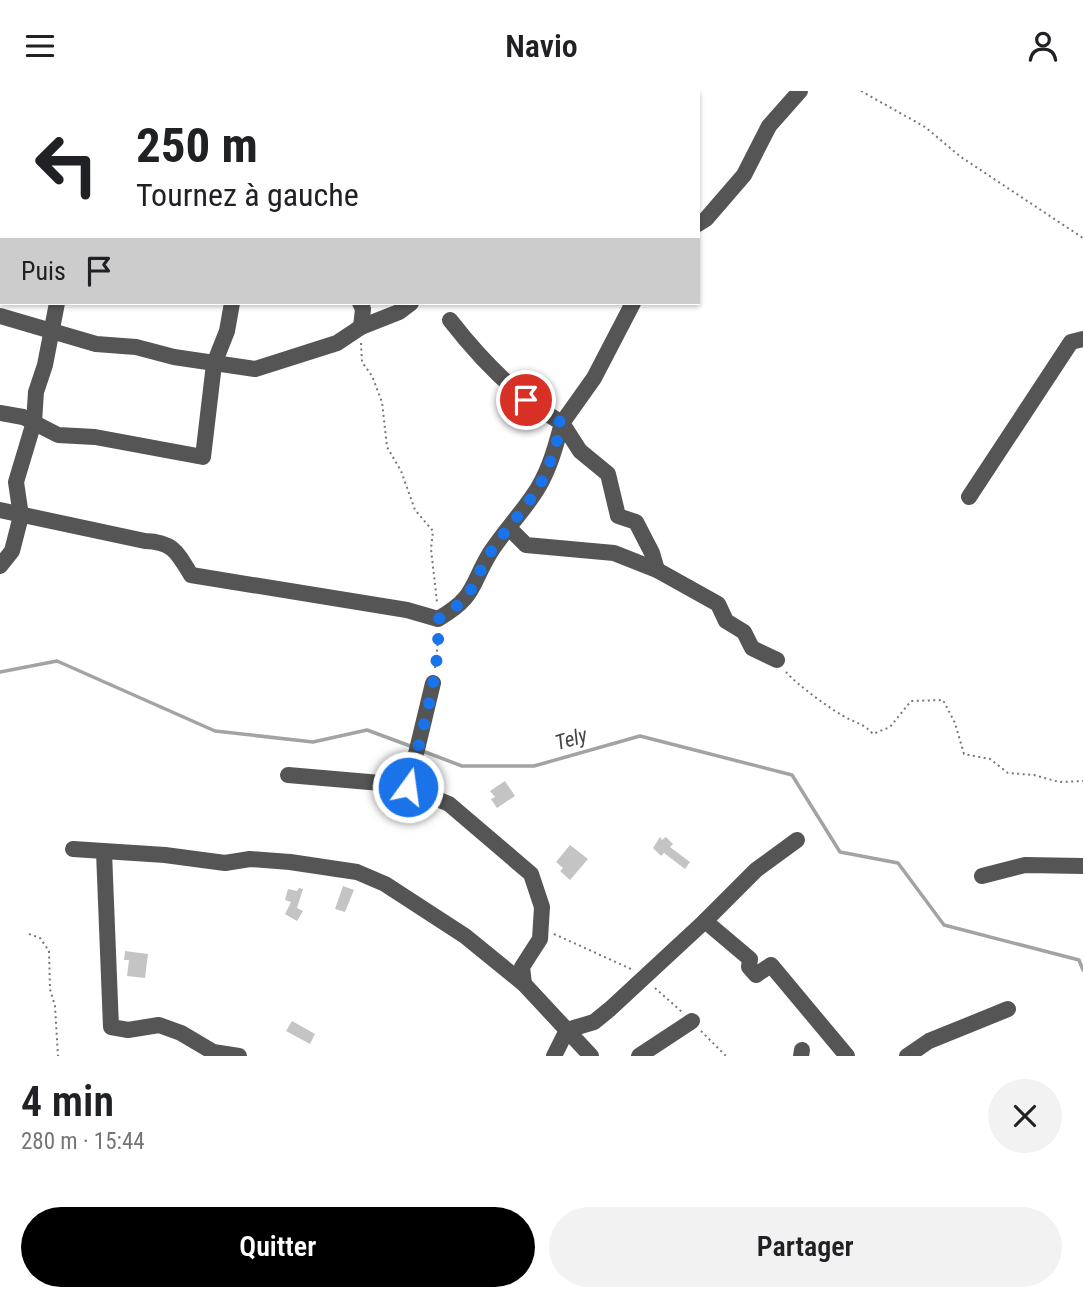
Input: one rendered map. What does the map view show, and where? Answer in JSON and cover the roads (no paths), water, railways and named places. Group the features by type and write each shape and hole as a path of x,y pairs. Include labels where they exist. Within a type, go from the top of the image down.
{"street":[{"path":"700,223 744,175 769,126 800,91"},
{"path":"0,566 12,551 21,516 16,482 34,422 36,392 57,305"},
{"path":"0,413 23,417 58,435 130,443 203,457 214,364 228,331 232,305"},
{"path":"360,327 363,309 361,305"},
{"path":"0,316 53,329 96,344 136,347 214,364 256,369 337,343 360,327 408,305"},
{"path":"0,510 145,541 164,542 178,554 191,575 407,610 438,619 459,607 477,583 489,554 534,495 552,460 562,423 594,377 632,305"},
{"path":"450,320 515,390 538,409 562,423 580,451 608,474 618,516 636,522 652,553 657,571"},
{"path":"969,497 1071,342 1083,339"},
{"path":"509,528 526,545 614,553 657,571 718,604 726,621 744,632 752,648 777,660"},
{"path":"408,787 433,683"},
{"path":"288,775 408,787 449,804 531,874 541,907 540,939 522,967 524,984"},
{"path":"554,1056 567,1030 594,1022 611,1009 623,994 705,921 756,870 797,840"},
{"path":"73,849 225,863 250,859 290,862 357,872 385,884 466,936 524,984 592,1056"},
{"path":"104,852 111,1027 128,1030 159,1025 168,1027 213,1052 239,1056"},
{"path":"982,876 1025,865 1083,866"},
{"path":"705,921 750,958 749,967 756,975 771,965 847,1056"},
{"path":"907,1056 929,1041 1008,1009"},
{"path":"639,1056 692,1021"}],"waterway":[{"name":"Tely","path":"0,672 57,661 215,731 313,742 367,730 413,747"},
{"name":"Tely","path":"420,750 462,766 534,766 640,736 792,775 840,852 898,863 944,925 1079,960 1083,970"}]}
